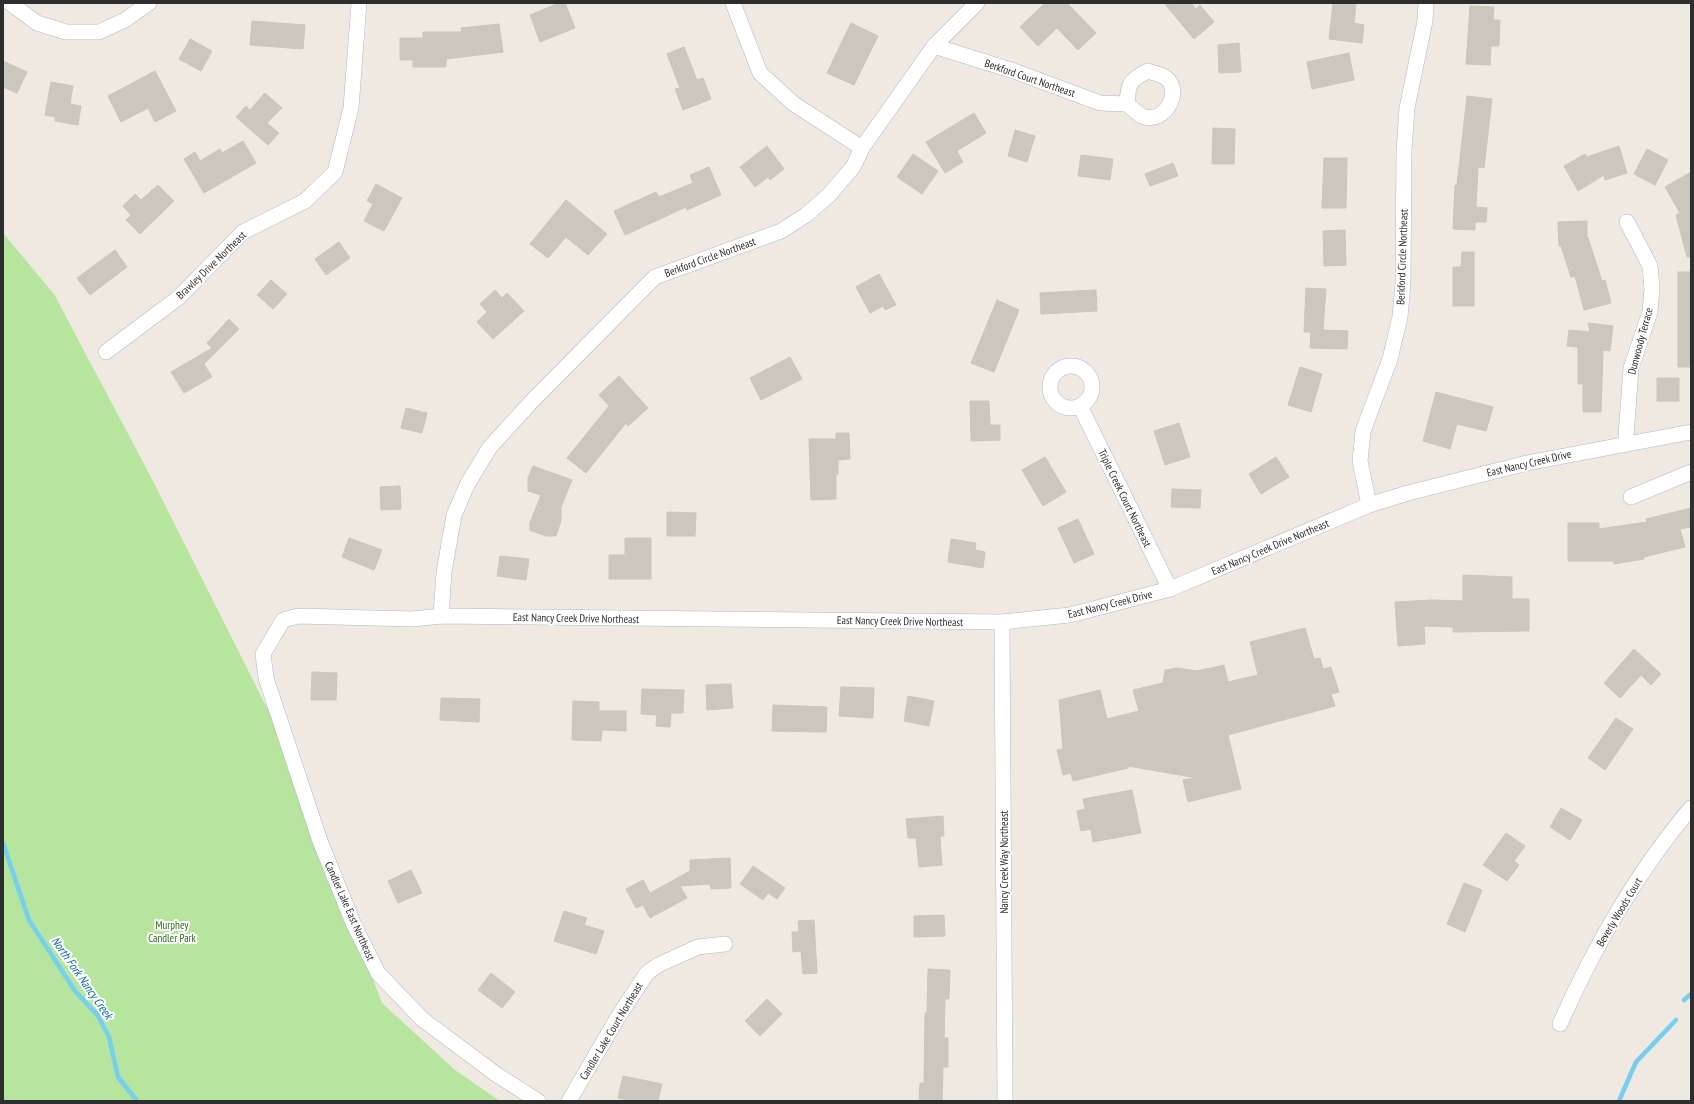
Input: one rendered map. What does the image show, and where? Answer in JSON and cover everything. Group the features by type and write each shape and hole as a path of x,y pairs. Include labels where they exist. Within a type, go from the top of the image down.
{"street":[{"path":"10,3 37,23 66,32 99,32 125,20 149,3"},
{"name":"Brawley Drive Northeast","path":"106,352 178,298 243,232 305,201 335,172 351,108 359,3"},
{"path":"733,3 760,73 794,104 862,148"},
{"name":"Berkford Circle Northeast","path":"441,616 444,572 454,515 468,483 490,447 534,399 655,277 781,231 806,215 830,195 853,167 862,148 934,46 977,3"},
{"name":"Berkford Circle Northeast","path":"1369,506 1360,461 1363,431 1390,359 1400,317 1403,283 1404,150 1407,108 1425,20 1426,3"},
{"name":"Berkford Court Northeast","path":"934,46 1014,71 1100,103 1127,104"},
{"name":"Dunwoody Terrace","path":"1627,222 1650,266 1652,288 1650,312 1631,368 1628,391 1627,443"},
{"name":"Triple Creek Court Northeast","path":"1080,406 1170,589"},
{"name":"East Nancy Creek Drive","path":"1369,506 1430,487 1520,464 1691,432"},
{"path":"1631,496 1691,472"},
{"name":"East Nancy Creek Drive Northeast","path":"1170,589 1369,506"},
{"name":"East Nancy Creek Drive","path":"1002,622 1070,615 1170,589"},
{"name":"East Nancy Creek Drive Northeast","path":"288,744 266,678 263,654 283,620 298,616 412,619 441,616 1002,622"},
{"name":"Nancy Creek Way Northeast","path":"1002,622 1005,1101"},
{"name":"Candler Lake East Northeast","path":"288,744 320,841 354,925 378,973 422,1019 497,1075 538,1101"},
{"name":"Beverly Woods Court","path":"1560,1024 1577,986 1632,891 1672,830 1691,808"},
{"name":"Candler Lake Court Northeast","path":"569,1101 618,1017 647,973 658,965 698,947 725,944"}],"green space":[{"name":"Murphey Candler Park","path":"3,233 54,294 154,483 269,712 382,1003 455,1070 500,1101 3,1101"}],"building":[{"path":"559,3 565,3 575,28 540,42 530,15"},
{"path":"1045,3 1067,3 1096,33 1078,50 1057,28 1038,46 1020,27"},
{"path":"1164,3 1191,3 1196,9 1200,5 1214,22 1194,39"},
{"path":"1333,3 1356,3 1354,23 1364,25 1362,43 1329,39"},
{"path":"1470,6 1494,7 1493,20 1500,20 1499,46 1491,46 1490,65 1466,64"},
{"path":"252,21 305,25 303,49 250,45"},
{"path":"851,23 878,36 854,85 827,73"},
{"path":"499,24 503,52 446,59 446,67 413,67 413,60 400,60 400,38 423,38 423,32 462,32 461,28"},
{"path":"190,39 212,51 201,71 179,59"},
{"path":"1239,43 1241,72 1219,73 1218,45"},
{"path":"684,47 697,80 703,78 711,99 683,110 675,89 680,88 667,54"},
{"path":"1349,53 1354,80 1312,89 1307,62"},
{"path":"3,61 27,72 17,93 3,87"},
{"path":"155,71 176,111 155,122 148,108 121,122 108,96"},
{"path":"51,82 73,86 70,104 81,106 78,125 55,121 55,117 45,115"},
{"path":"265,93 282,108 267,123 279,133 268,145 236,117 246,106 250,110"},
{"path":"1467,96 1492,99 1484,168 1478,167 1476,207 1487,208 1486,222 1475,222 1475,230 1453,229 1455,185 1457,185"},
{"path":"974,113 986,133 957,151 963,162 945,173 926,142"},
{"path":"1213,128 1235,129 1234,164 1212,164"},
{"path":"1015,130 1035,136 1027,162 1008,156"},
{"path":"243,141 256,163 204,193 184,159 195,152 200,161 220,149 222,153"},
{"path":"767,146 784,169 770,180 768,177 755,187 740,167"},
{"path":"1619,146 1627,173 1605,180 1604,175 1578,191 1564,166 1585,154 1587,157"},
{"path":"1647,149 1668,160 1655,185 1634,174"},
{"path":"913,154 938,171 922,194 897,177"},
{"path":"1081,155 1113,159 1110,180 1078,176"},
{"path":"1324,158 1347,158 1346,208 1322,208"},
{"path":"1173,163 1178,176 1150,186 1145,174"},
{"path":"709,167 721,195 687,210 686,207 625,235 614,211 656,192 659,197 693,183 690,175"},
{"path":"1691,172 1691,257 1687,257 1676,215 1680,213 1665,187"},
{"path":"376,184 402,198 384,231 364,221 373,204 367,201"},
{"path":"158,185 174,201 140,234 126,220 131,215 123,206 135,194 141,200"},
{"path":"566,200 607,234 588,255 566,237 548,258 530,244"},
{"path":"1587,221 1587,235 1602,281 1605,280 1611,303 1584,310 1575,276 1571,277 1561,246 1559,246 1558,222"},
{"path":"1345,230 1346,265 1324,266 1323,231"},
{"path":"339,242 350,258 326,275 315,259"},
{"path":"115,250 127,267 90,295 77,278"},
{"path":"1462,252 1474,252 1474,306 1453,306 1453,267 1461,267"},
{"path":"1678,272 1691,272 1691,367 1678,367"},
{"path":"879,274 896,305 885,310 883,306 870,313 856,287"},
{"path":"271,280 287,294 273,309 257,295"},
{"path":"1306,288 1326,289 1323,330 1348,331 1347,349 1310,348 1311,332 1304,332"},
{"path":"495,290 502,298 507,293 524,311 493,339 477,322 487,312 480,304"},
{"path":"1096,290 1097,311 1041,314 1040,293"},
{"path":"997,300 1019,310 994,372 971,363"},
{"path":"229,319 239,329 204,364 212,377 184,393 171,372 212,348 207,343"},
{"path":"1588,323 1613,326 1610,351 1603,350 1601,412 1583,412 1583,384 1578,384 1578,347 1567,346 1569,330 1590,332"},
{"path":"790,357 802,379 761,400 750,378"},
{"path":"1300,367 1322,374 1311,412 1288,405"},
{"path":"619,376 648,408 628,426 626,423 586,473 567,458 609,406 599,395"},
{"path":"1657,378 1679,378 1679,401 1657,401"},
{"path":"1436,392 1493,407 1486,431 1457,424 1450,449 1423,441"},
{"path":"970,401 989,401 990,425 1000,425 1000,440 971,441"},
{"path":"406,408 427,413 422,433 401,428"},
{"path":"1179,423 1190,457 1165,465 1154,431"},
{"path":"836,433 849,433 850,459 838,460 838,474 836,474 836,499 811,500 809,439 836,439"},
{"path":"1045,457 1066,492 1043,506 1022,470"},
{"path":"1276,457 1289,477 1261,494 1249,474"},
{"path":"533,466 572,480 561,507 561,521 556,536 546,536 530,530 530,523 541,495 528,491 528,478"},
{"path":"400,486 401,509 381,510 380,487"},
{"path":"1172,489 1201,490 1200,508 1171,507"},
{"path":"1691,508 1691,527 1680,529 1685,547 1644,557 1644,559 1614,564 1614,561 1568,561 1568,523 1599,523 1599,529 1647,522 1646,519"},
{"path":"667,512 696,513 695,536 667,536"},
{"path":"1078,519 1094,554 1074,563 1058,528"},
{"path":"349,538 382,550 374,570 342,557"},
{"path":"625,538 651,538 651,579 609,579 609,555 625,555"},
{"path":"951,539 976,543 975,550 985,552 983,568 948,562"},
{"path":"500,556 529,559 526,580 497,576"},
{"path":"1463,575 1512,577 1512,599 1529,599 1529,631 1453,632 1453,627 1424,626 1425,644 1398,646 1395,602 1432,600 1463,601"},
{"path":"1305,628 1314,659 1320,658 1323,669 1331,667 1339,692 1331,694 1335,706 1228,735 1241,789 1188,802 1183,780 1197,778 1128,766 1128,768 1073,781 1071,773 1063,775 1057,750 1063,749 1059,700 1100,690 1107,719 1139,711 1133,690 1163,683 1165,670 1178,668 1197,671 1224,665 1228,682 1258,675 1250,642"},
{"path":"1634,649 1661,674 1651,685 1641,675 1620,698 1604,683"},
{"path":"312,672 337,673 336,700 311,700"},
{"path":"731,684 733,708 707,710 706,685"},
{"path":"841,687 874,688 873,718 839,716"},
{"path":"642,689 684,690 683,713 671,713 670,727 656,726 657,715 641,714"},
{"path":"908,696 934,701 929,726 904,721"},
{"path":"441,698 480,699 479,722 440,720"},
{"path":"573,701 599,702 599,711 626,711 626,731 602,730 601,741 572,740"},
{"path":"773,705 827,707 826,732 772,731"},
{"path":"1616,718 1633,729 1605,770 1588,758"},
{"path":"1132,790 1141,833 1093,842 1091,829 1081,831 1077,811 1085,809 1083,799"},
{"path":"1561,808 1582,820 1570,840 1550,827"},
{"path":"943,816 944,836 940,836 942,865 919,867 916,838 908,838 906,819"},
{"path":"1506,833 1525,846 1514,861 1519,865 1507,881 1483,865"},
{"path":"730,858 731,888 711,889 710,884 680,886 687,898 650,918 643,905 636,908 626,889 643,880 650,893 690,871 690,860"},
{"path":"753,866 785,888 777,899 768,893 763,900 740,884"},
{"path":"411,870 422,893 398,903 388,881"},
{"path":"1464,883 1482,890 1465,932 1447,924"},
{"path":"564,911 587,918 584,925 604,931 596,954 554,941"},
{"path":"944,915 945,936 914,937 914,916"},
{"path":"814,920 817,973 803,974 801,951 793,952 792,932 799,932 798,921"},
{"path":"928,969 950,970 949,999 945,999 944,1038 948,1038 948,1067 943,1067 942,1101 919,1101 920,1083 924,1083 925,1013 927,1013"},
{"path":"491,973 515,992 502,1008 478,990"},
{"path":"767,999 782,1014 760,1036 745,1021"},
{"path":"623,1076 662,1084 658,1101 633,1101 618,1098"}],"waterway":[{"name":"North Fork Nancy Creek","path":"3,843 29,920 75,991 98,1016 109,1037 118,1077 137,1101"},
{"path":"1684,1000 1691,994"},
{"path":"1619,1101 1636,1062 1676,1020"}]}
